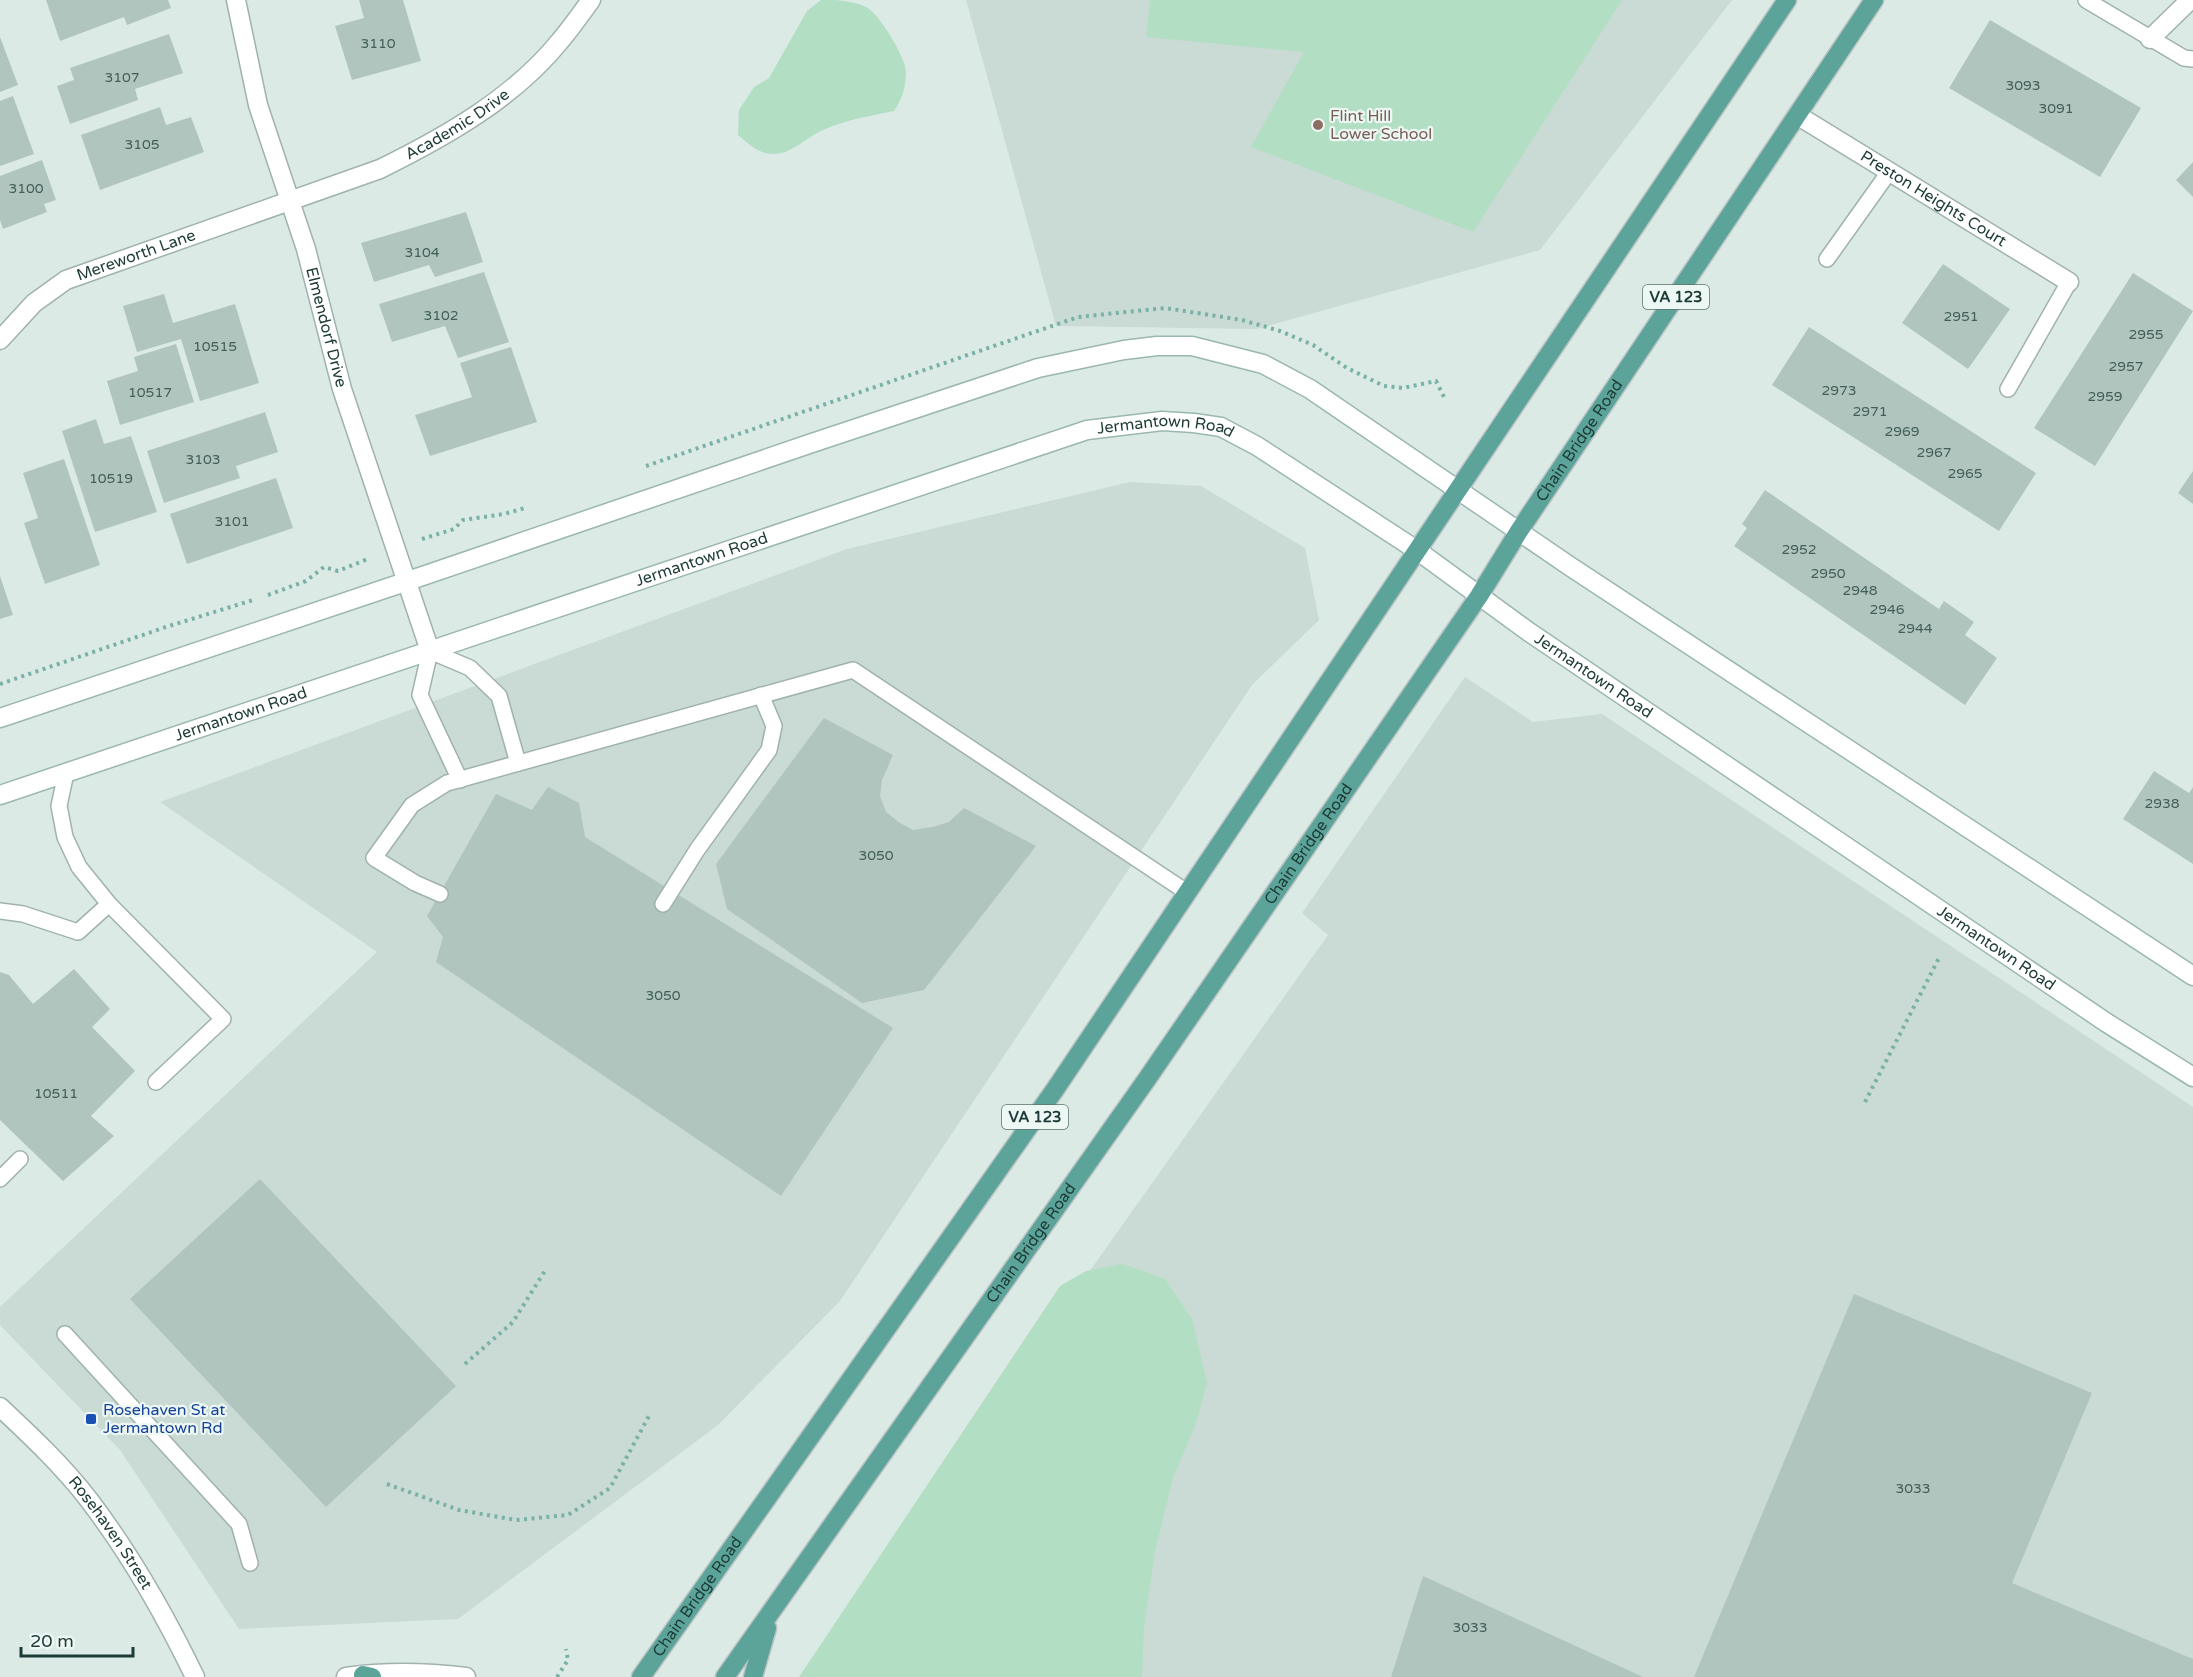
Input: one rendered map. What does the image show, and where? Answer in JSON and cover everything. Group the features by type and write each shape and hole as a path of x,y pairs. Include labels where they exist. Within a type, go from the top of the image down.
{"main road":[{"name":"Elmendorf Drive","path":"236,0 258,105 306,249 342,389 430,651"},
{"name":"Academic Drive","path":"291,201 380,169 419,150 459,126 532,70 560,42 591,0"},
{"name":"Chain Bridge Road","path":"641,1677 1056,1088 1787,0"},
{"name":"Chain Bridge Road","path":"725,1677 1154,1069 1479,596 1519,531 1874,0"},
{"path":"2150,39 2190,0"},
{"name":"Preston Heights Court","path":"1797,115 2069,282"},
{"name":"Mereworth Lane","path":"0,340 34,303 66,280 291,201"},
{"path":"0,718 812,442 1038,368 1124,350 1157,346 1192,346 1263,364 1310,389 1571,567 2193,976"},
{"name":"Jermantown Road","path":"0,795 1088,430 1162,421 1221,427 1257,446 1418,551 1479,596 2107,1023 2193,1077"},
{"name":"Rosehaven Street","path":"0,1407 32,1437 88,1498 134,1563 195,1677"},
{"path":"753,1677 772,1612"},
{"path":"360,1676 381,1672 428,1672 466,1677"}],"lane":[{"path":"2086,0 2184,58 2193,59"},
{"path":"1827,259 1889,172"},
{"path":"2008,389 2069,282"},
{"path":"460,780 420,694 430,651 470,668 499,696 518,763"},
{"path":"440,894 415,884 374,858 412,805 447,783 853,670 1188,893"},
{"path":"663,904 697,850 769,750 774,726 761,695"},
{"path":"66,773 59,806 65,837 79,867 109,904 223,1018 156,1082"},
{"path":"0,910 23,914 78,932 109,904"},
{"path":"0,1179 20,1159"},
{"path":"65,1334 239,1524 250,1563"}],"path":[{"path":"1865,1102 1940,956"},
{"path":"465,1364 513,1322 546,1269"},
{"path":"387,1484 459,1510 516,1520 568,1515 610,1488 650,1414"},
{"path":"557,1677 568,1660 566,1649"}],"shaded area":[{"name":"Flint Hill Lower School","path":"966,0 1732,0 1540,250 1257,329 1056,326"},
{"path":"1130,482 1201,486 1305,548 1319,620 1252,685 840,1301 718,1425 458,1619 239,1629 120,1450 0,1325 0,1307 377,952 160,802 847,549"},
{"path":"1465,677 1533,722 1602,714 2193,1107 2193,1677 856,1677 882,1564 1328,935 1302,913"}],"green space":[{"path":"821,0 855,3 866,7 878,18 897,47 905,65 905,83 901,97 894,111 829,127 780,153 763,152 738,135 739,110 754,87 769,78 807,11"},
{"path":"1150,0 1622,0 1473,232 1251,147 1304,52 1146,37"},
{"path":"1123,1264 1165,1279 1192,1319 1207,1383 1196,1423 1173,1478 1155,1551 1144,1627 1142,1677 799,1677 1060,1286 1086,1271"}],"building":[{"path":"46,0 168,0 171,8 127,25 124,17 60,41"},
{"path":"359,0 403,0 421,61 352,80 335,26 364,18"},
{"path":"1990,20 2141,108 2100,177 1949,88"},
{"path":"169,34 183,73 135,89 138,100 70,124 57,86 74,80 70,68"},
{"path":"0,37 18,85 0,92"},
{"path":"13,96 34,154 0,166 0,101"},
{"path":"160,107 166,125 191,117 204,152 100,190 81,135"},
{"path":"42,160 56,200 44,204 47,212 3,229 0,220 0,176"},
{"path":"2193,162 2193,197 2176,180"},
{"path":"466,212 483,262 435,277 429,265 374,282 361,243"},
{"path":"1943,264 2010,309 1968,369 1902,323"},
{"path":"484,272 509,342 458,358 445,326 392,342 379,304"},
{"path":"2133,273 2193,311 2095,466 2034,428"},
{"path":"164,294 173,323 235,304 259,383 200,401 181,339 137,352 123,306"},
{"path":"1809,327 2036,473 1999,531 1772,385"},
{"path":"176,344 194,402 120,425 107,381 138,371 134,357"},
{"path":"511,347 537,422 430,456 415,415 472,397 460,363"},
{"path":"265,412 278,452 236,466 240,478 164,503 147,451"},
{"path":"96,419 104,444 131,436 157,512 95,532 62,431"},
{"path":"64,459 100,565 45,584 24,523 38,518 23,473"},
{"path":"2193,471 2193,504 2178,493"},
{"path":"276,478 293,528 187,564 170,514"},
{"path":"1765,490 1939,609 1944,601 1974,622 1965,635 1997,658 1965,705 1734,546 1747,528 1742,524"},
{"path":"0,576 13,615 0,619"},
{"path":"824,718 893,755 882,780 880,796 886,812 900,823 913,830 933,827 949,822 964,808 1036,846 924,990 862,1003 727,909 716,864"},
{"path":"2154,771 2189,793 2193,787 2193,864 2123,819"},
{"path":"548,787 579,803 585,837 893,1028 781,1196 436,962 443,937 427,916 496,794 532,810"},
{"path":"74,969 110,1009 92,1027 135,1071 91,1116 114,1136 63,1181 0,1120 0,972 9,975 33,1004"},
{"path":"260,1179 456,1386 326,1507 130,1299"},
{"path":"1854,1294 2092,1393 2012,1583 2193,1659 2193,1677 1694,1677"},
{"path":"1423,1576 1643,1677 1391,1677"}],"place":[{"name":"Flint Hill Lower School","path":"1318,125"},
{"name":"Rosehaven St at Jermantown Rd","path":"91,1419"}]}
